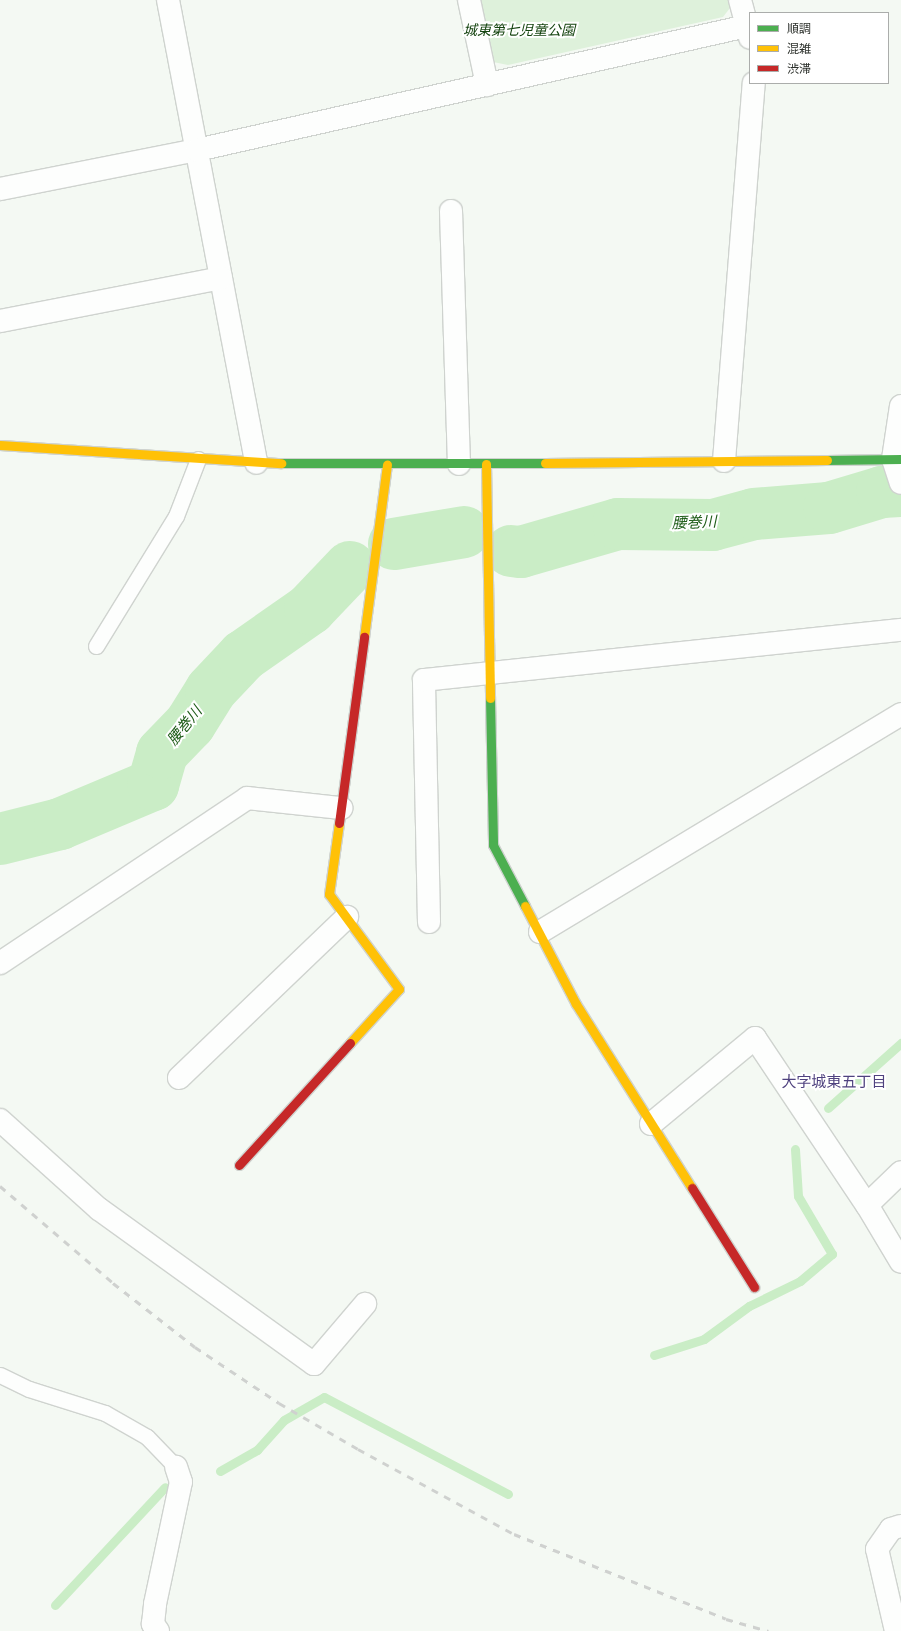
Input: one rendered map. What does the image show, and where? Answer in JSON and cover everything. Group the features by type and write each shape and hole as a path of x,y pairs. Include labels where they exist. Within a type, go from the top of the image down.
{"street":[{"path":"168,0 256,463"},
{"path":"468,0 487,85"},
{"path":"0,189 197,150 487,85 748,32 740,0"},
{"path":"724,461 754,84"},
{"path":"451,211 460,464"},
{"path":"0,321 221,278"},
{"path":"901,406 897,459 901,482"},
{"path":"0,445 256,463 387,465 897,459"},
{"path":"486,464 493,845 540,932 576,1004 754,1287"},
{"path":"239,1165 399,989 330,894 387,465"},
{"path":"429,922 424,680 901,630"},
{"path":"540,932 901,714"},
{"path":"0,963 248,798 341,808"},
{"path":"179,1078 347,917"},
{"path":"651,1124 755,1038 867,1205 901,1262"},
{"path":"0,1120 99,1209 314,1364 365,1304"},
{"path":"867,1205 901,1172"},
{"path":"158,1631 153,1624 155,1604 181,1482 176,1467"},
{"path":"896,1631 877,1549 891,1528 901,1526"}],"lane":[{"path":"96,646 176,516 198,460"},
{"path":"0,1375 29,1389 105,1413 147,1437 176,1467"}],"green space":[{"name":"城東第七児童公園","path":"481,0 728,0 730,8 723,17 508,65 493,62"}],"waterway":[{"name":"腰巻川","path":"511,551 521,552 618,524 713,525 754,514 829,508 882,492 901,491"},
{"name":"腰巻川","path":"394,544 464,532"},
{"name":"腰巻川","path":"0,839 60,824 153,785 162,753 190,724 211,690 243,656 310,609 350,567"},
{"path":"828,1108 901,1043"},
{"path":"654,1355 704,1339 749,1306 800,1281 832,1254 798,1196 795,1149"},
{"path":"220,1471 257,1450 284,1420 324,1397 508,1494"},
{"path":"55,1605 165,1487"}],"railway":[{"path":"0,1186 113,1283 195,1347 279,1403 358,1449 514,1534 726,1619 768,1631"}],"traffic: fast":[{"path":"827,460 901,459"},
{"path":"281,463 545,463"},
{"path":"490,698 493,845 525,906"}],"traffic: slow":[{"path":"0,445 281,463"},
{"path":"545,463 827,460"},
{"path":"486,464 490,698"},
{"path":"364,637 387,465"},
{"path":"339,823 329,894 399,989 350,1043"},
{"path":"525,906 576,1004 692,1188"}],"traffic: jam":[{"path":"339,823 364,637"},
{"path":"239,1165 350,1043"},
{"path":"692,1188 754,1287"}],"district":[{"name":"大字城東五丁目","path":"834,1083"}]}
